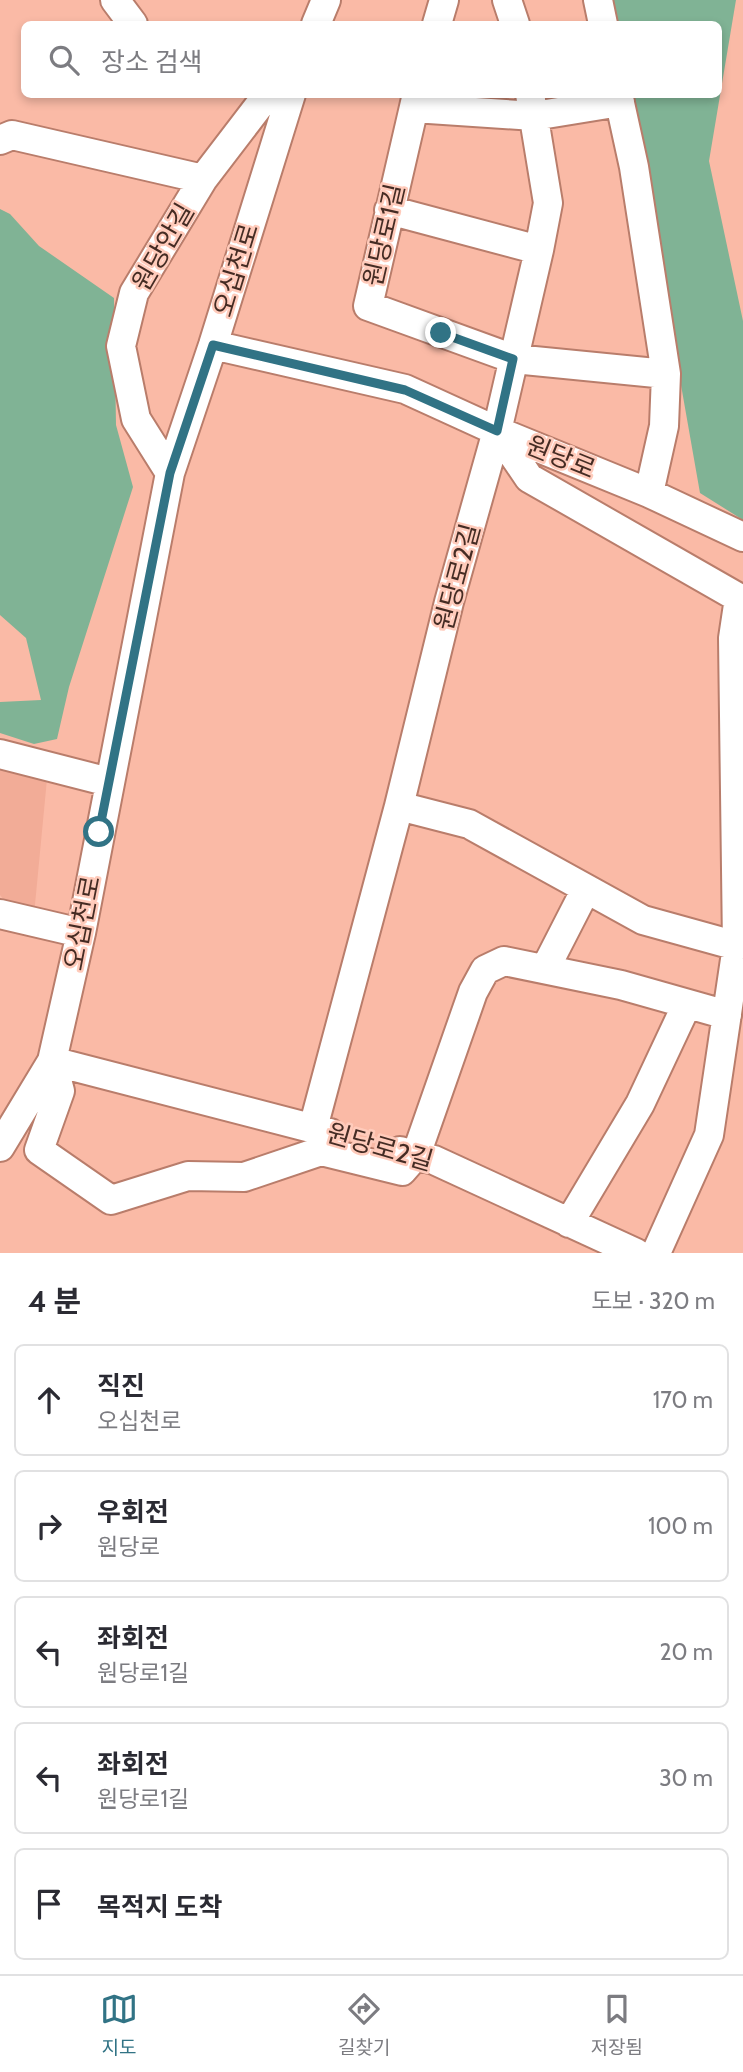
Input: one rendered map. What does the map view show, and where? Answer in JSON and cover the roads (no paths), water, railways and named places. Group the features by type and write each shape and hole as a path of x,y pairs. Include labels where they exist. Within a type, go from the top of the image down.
{"street":[{"path":"115,0 131,21"},
{"path":"317,21 326,0"},
{"path":"438,21 444,0"},
{"path":"507,0 514,21"},
{"path":"598,0 602,21"},
{"name":"원당안길","path":"170,473 136,419 121,346 134,293 203,179 265,98"},
{"name":"오십천로","path":"0,1147 52,1061 80,933 170,473 290,98"},
{"path":"416,101 532,105 619,98 634,167 666,374 664,426 649,494"},
{"name":"원당로1길","path":"416,101 368,306 513,359 666,374"},
{"path":"532,105 548,203 497,431 529,478 739,598 733,638 737,946 709,1135 656,1253"},
{"name":"원당안길","path":"0,140 12,135 203,179"},
{"path":"389,210 539,250"},
{"name":"원당로","path":"213,345 405,390 743,537"},
{"name":"원당로2길","path":"497,431 449,602 399,806 313,1128 434,1160 636,1253"},
{"path":"0,754 109,782"},
{"path":"399,806 469,824 643,920 737,946"},
{"path":"545,969 586,889"},
{"path":"0,914 80,933"},
{"path":"313,1128 52,1061 60,1091 39,1150 111,1199 188,1176 244,1177 321,1151 402,1171 416,1155 473,992 485,970 504,961 621,985 727,1016"},
{"path":"569,1223 640,1104 687,1004"}]}
